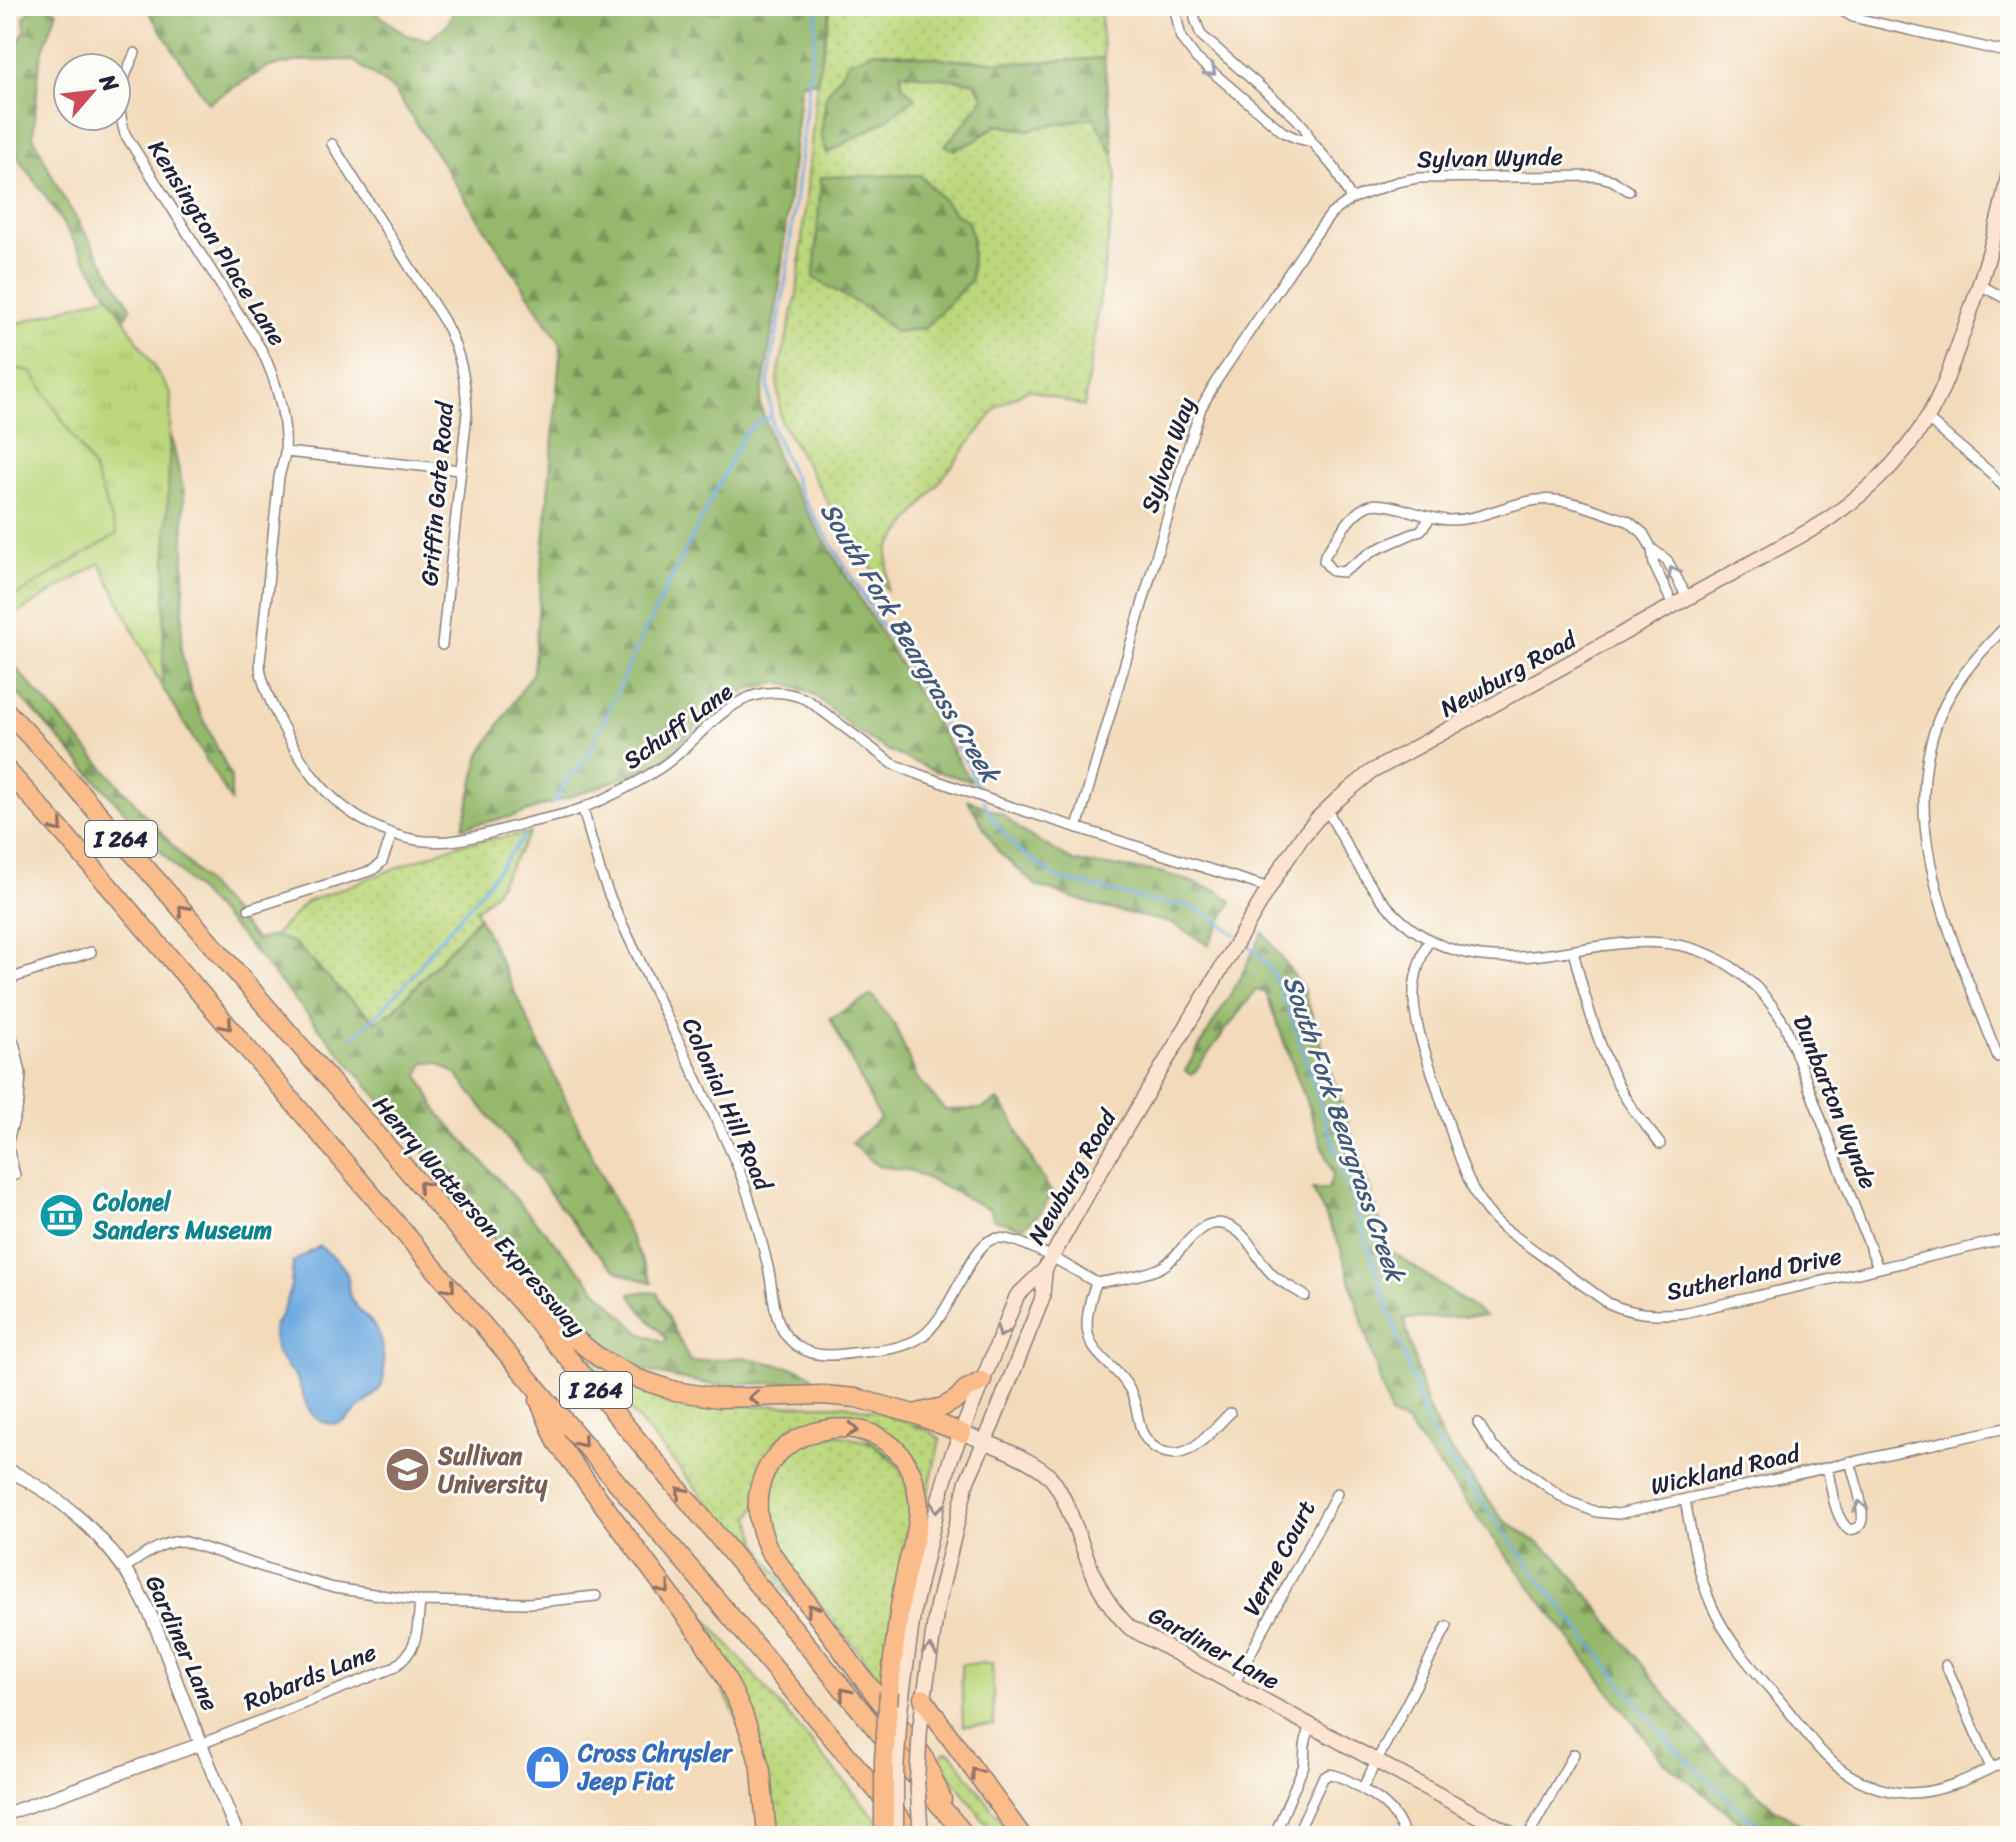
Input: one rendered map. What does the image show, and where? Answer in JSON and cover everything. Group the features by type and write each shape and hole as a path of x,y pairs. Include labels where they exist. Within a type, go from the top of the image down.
{"highway":[{"name":"Henry Watterson Expressway","path":"6,711 56,764 450,1218 966,1836"},
{"name":"I 264","path":"6,769 918,1836"},
{"path":"450,1218 478,1231 570,1335 601,1359 636,1378 697,1396 738,1399 839,1395 914,1414 962,1433"},
{"path":"914,1414 943,1407 982,1381"},
{"path":"532,1383 557,1442 702,1638 726,1678 742,1711 761,1771 767,1836"},
{"path":"888,1836 884,1824 884,1760 889,1692 905,1576 918,1520 918,1497 911,1472 896,1452 873,1435 847,1428 818,1429 791,1442 771,1461 765,1472 757,1500 757,1518 762,1536 858,1672 923,1756 950,1817"},
{"path":"923,1698 1022,1836"}],"main road":[{"name":"Newburg Road","path":"896,1836 900,1711 916,1594 951,1458 982,1381 1017,1296 1048,1263 1232,949 1302,837 1327,810 1371,772 1818,526 1886,472 1927,419 1955,357 2002,209 2010,166"},
{"name":"Newburg Road","path":"918,1836 917,1781 923,1698 937,1606 955,1525 967,1481 1042,1299 1048,1263"},
{"name":"Gardiner Lane","path":"962,1433 1028,1461 1052,1479 1067,1505 1097,1585 1116,1614 1141,1635 1515,1836"}],"street":[{"path":"1176,6 1181,38 1196,58 1283,132 1312,142"},
{"path":"1195,6 1195,19 1201,35 1294,116 1335,169 1351,199"},
{"path":"1834,6 1853,17 2010,53"},
{"name":"Kensington Place Lane","path":"135,53 118,104 125,134 269,365 280,399 285,452 279,477 260,662 264,688 301,759 321,786 349,812 392,834"},
{"name":"Griffin Gate Road","path":"332,144 444,321 459,352 467,391 467,413 442,645"},
{"name":"Sylvan Wynde","path":"1351,199 1397,182 1432,177 1596,176 1612,180 1629,191"},
{"name":"Sylvan Way","path":"1077,828 1201,408 1309,243 1331,214 1351,199"},
{"path":"1980,285 2010,301"},
{"path":"1927,419 2010,493"},
{"path":"285,452 460,470"},
{"path":"1431,517 1421,530 1373,551 1343,572 1332,571 1324,561 1325,555 1357,512 1366,506 1389,505 1431,517 1461,520 1536,500 1552,500 1628,521 1643,533 1652,549 1654,565 1681,603"},
{"path":"1652,549 1667,560 1681,603"},
{"path":"1998,1057 1938,896 1926,832 1924,792 1934,733 1946,703 1966,670 2010,622"},
{"name":"Schuff Lane","path":"392,834 412,839 448,841 583,809 664,766 710,723 737,704 769,693 789,694 809,701 893,764 999,803 1269,888"},
{"name":"Colonial Hill Road","path":"583,809 600,871 613,903 734,1157 769,1269 781,1328 794,1345 813,1354 830,1356 891,1349 920,1338 935,1326 979,1250 994,1238 1011,1239 1048,1263"},
{"name":"Dunbarton Wynde","path":"1327,810 1367,881 1383,902 1429,940 1467,954 1494,958 1517,958 1639,942 1673,943 1717,958 1745,976 1777,1012 1792,1042 1878,1268"},
{"path":"249,909 373,870 382,862 392,834"},
{"name":"Sutherland Drive","path":"1429,940 1419,963 1414,987 1415,1011 1463,1168 1474,1192 1495,1220 1608,1303 1635,1313 1656,1315 1694,1311 2010,1238"},
{"path":"1573,951 1613,1074 1627,1100 1660,1144"},
{"path":"6,980 91,952"},
{"path":"6,1022 21,1073 19,1102 7,1144 15,1175"},
{"path":"1048,1263 1097,1283 1160,1269 1177,1255 1193,1234 1207,1225 1216,1224 1236,1229 1272,1275 1305,1296"},
{"path":"1097,1283 1091,1294 1086,1325 1089,1341 1129,1388 1141,1428 1150,1444 1165,1452 1184,1452 1193,1448 1230,1413"},
{"name":"Wickland Road","path":"1478,1423 1493,1447 1566,1500 1596,1512 1618,1514 2010,1427"},
{"path":"1827,1467 1843,1525 1849,1530 1854,1529 1863,1521 1850,1461"},
{"name":"Gardiner Lane","path":"6,1469 29,1481 79,1518 124,1568 149,1612 238,1836"},
{"name":"Verne Court","path":"1234,1684 1337,1493"},
{"path":"1685,1500 1699,1567 1721,1623 1748,1661 1834,1764 1870,1785 1909,1793 1938,1790 2010,1759"},
{"path":"124,1568 168,1543 183,1541 334,1588 420,1601 527,1603 596,1596"},
{"name":"Robards Lane","path":"6,1814 201,1744 376,1676 401,1663 414,1647 420,1601"},
{"path":"1362,1789 1447,1626"},
{"path":"1946,1665 1991,1768"},
{"path":"1274,1836 1304,1765 1309,1725"},
{"path":"1528,1836 1574,1754"},
{"path":"1296,1836 1323,1778 1334,1775 1385,1804 1405,1836"}],"green space":[{"path":"145,6 367,6 406,35 429,40 448,24 455,6 831,6 817,81 801,83 778,299 760,404 780,467 971,781 935,771 889,751 853,729 813,694 780,682 749,689 702,721 660,763 514,816 463,827 480,755 533,672 561,344 394,90 352,60 301,61 268,67 208,103"},
{"path":"831,6 1102,6 1104,58 1021,63 875,51 821,135 827,153 885,121 914,98 902,85 900,73 937,75 974,82 984,97 946,144 973,142 997,125 1027,130 1095,117 1114,156 1117,179 1084,407 1029,389 998,406 888,549 887,590 829,504 781,421 777,378 797,294 817,81","holes":["920,175 956,214 968,221 972,238 971,280 924,328 895,332 875,314 814,278"]},
{"path":"35,7 57,11 40,58 33,136 60,192 131,307 124,320 19,159 6,99 11,56 25,30 24,17"},
{"path":"875,51 1021,63 1104,58 1114,156 1094,117 1027,130 997,125 973,142 954,150 945,145 984,98 974,82 901,73 902,85 915,98 885,121 827,153 821,135 826,96 849,61"},
{"path":"920,175 956,214 968,221 972,238 971,280 925,328 895,332 875,314 814,278 821,177"},
{"path":"109,295 171,394 162,687 100,563 6,620 6,327"},
{"path":"6,366 32,372 93,468 117,534 17,595 6,595"},
{"path":"170,432 184,493 181,651 192,696 231,777 231,801 162,687"},
{"path":"6,657 256,940 274,936 295,943 346,996 376,1021 393,1011 479,917 652,1282 626,1275 608,1263 456,1074 438,1063 424,1062 419,1075 437,1111 597,1290 640,1333 664,1343 667,1339 630,1294 657,1293 690,1362 742,1357 803,1370 811,1375 814,1382 712,1385 645,1371 595,1344 567,1320 241,936 6,681"},
{"path":"968,800 1001,813 1023,832 1075,862 1161,872 1218,891 1232,901 1208,945 1174,924 1101,907 1037,886 997,850"},
{"path":"530,833 494,893 476,911 479,917 393,1011 376,1021 274,936 306,902 459,844"},
{"path":"1263,932 1303,988 1390,1250 1485,1316 1404,1319 1426,1404 1443,1440 1502,1518 1557,1556 1707,1747 1774,1808 1819,1836 1758,1836 1662,1760 1407,1424 1390,1415 1340,1246 1312,1189 1328,1189 1333,1174 1266,993 1256,990 1192,1075 1185,1071"},
{"path":"872,995 895,1026 917,1078 945,1110 981,1109 998,1100 1012,1119 1052,1193 1041,1212 1022,1228 993,1219 991,1210 912,1171 878,1166 851,1143 880,1119 830,1018"},
{"path":"588,1357 717,1406 843,1405 877,1411 927,1430 940,1439 926,1502 921,1480 845,1421 815,1424 791,1434 751,1517 763,1551 798,1604 771,1577"},
{"path":"835,1434 872,1443 899,1467 912,1508 882,1682 779,1552 765,1520 770,1478 797,1446"},
{"path":"667,1578 703,1615 877,1820 878,1836 778,1836 768,1781"},
{"path":"992,1663 994,1725 963,1726 961,1664"},
{"path":"948,1752 1012,1836 995,1836 941,1763 943,1753"}],"water":[{"path":"320,1246 344,1268 350,1296 377,1330 383,1357 380,1389 349,1418 333,1424 323,1422 310,1411 293,1373 276,1353 273,1336 288,1297 293,1262"}],"waterway":[{"name":"South Fork Beargrass Creek","path":"818,6 785,286 768,383 772,427 800,493 968,765 981,793"},
{"path":"554,802 563,785 587,758 639,643 744,434 756,423 771,416"},
{"name":"South Fork Beargrass Creek","path":"984,800 993,820 1019,851 1060,879 1165,904 1188,905 1236,935"},
{"path":"352,1038 411,978 524,836"},
{"name":"South Fork Beargrass Creek","path":"1242,940 1254,949 1271,971 1287,1007 1430,1433 1542,1582 1671,1745 1754,1822 1774,1836"}],"place":[{"name":"Colonel Sanders Museum","path":"62,1216"},
{"name":"Sullivan University","path":"407,1470"},
{"name":"Cross Chrysler Jeep Fiat","path":"547,1767"}]}
